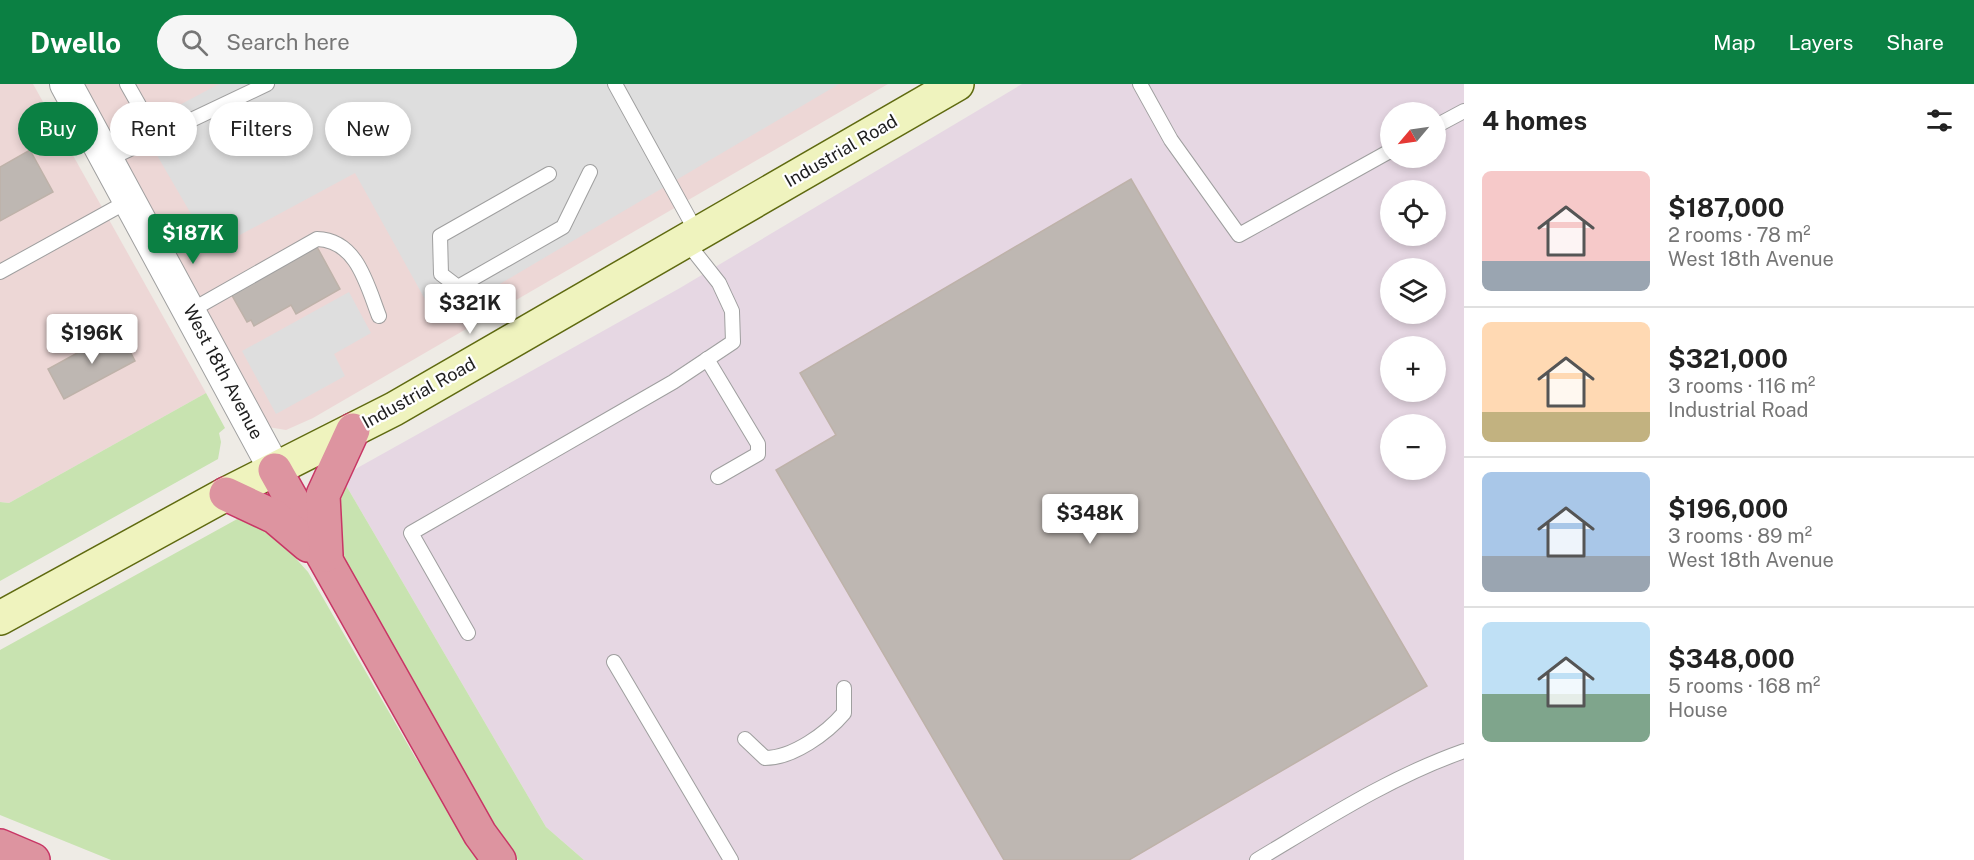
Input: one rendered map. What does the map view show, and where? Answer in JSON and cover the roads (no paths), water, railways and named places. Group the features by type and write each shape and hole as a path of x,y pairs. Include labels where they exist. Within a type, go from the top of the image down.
{"highway":[{"path":"326,560 323,495 353,430"},
{"path":"276,470 480,834 499,860"},
{"path":"226,494 275,517 326,560"},
{"path":"0,846 33,860"}],"main road":[{"name":"Industrial Road","path":"0,618 226,494 394,409 957,84"}],"street":[{"name":"West 18th Avenue","path":"66,84 109,159 276,470"}],"lane":[{"path":"127,84 137,102"},
{"path":"197,118 267,84"},
{"path":"468,633 411,532 733,342 732,311 719,283 691,236 615,84"},
{"path":"1140,84 1171,140 1239,235 1380,157"},
{"path":"1446,121 1464,111"},
{"path":"109,159 116,156"},
{"path":"549,174 440,236 441,274 458,287 563,227 590,172"},
{"path":"0,272 130,200"},
{"path":"190,311 317,239 340,244 350,252 365,279 379,316"},
{"path":"707,359 758,444 758,454 718,477"},
{"path":"614,662 731,860"},
{"path":"745,739 765,758 780,758 832,727 844,712 844,688"},
{"path":"1257,860 1355,801 1421,766 1464,751"}]}
